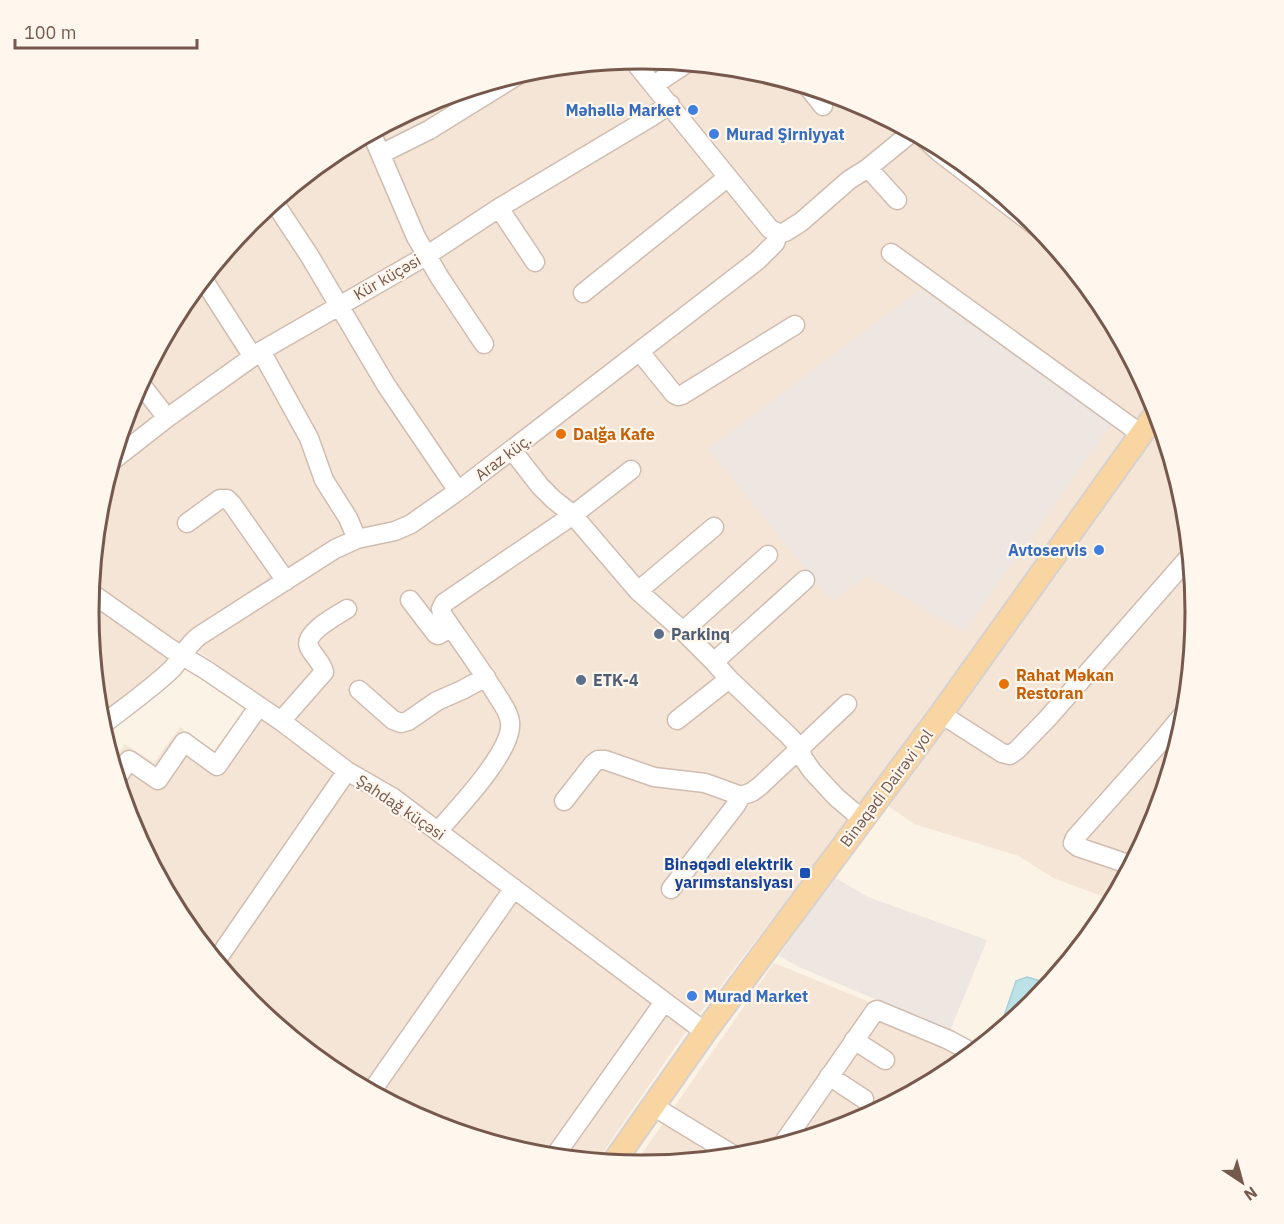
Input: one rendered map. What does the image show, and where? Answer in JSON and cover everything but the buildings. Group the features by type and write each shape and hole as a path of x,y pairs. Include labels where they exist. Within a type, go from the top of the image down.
{"main road":[{"name":"Binəqədi Dairəvi yol","path":"619,1154 705,1032 941,714 1150,421"}],"street":[{"path":"640,69 770,230 779,233"},
{"path":"654,85 677,70"},
{"path":"381,154 429,130 493,90"},
{"path":"817,98 823,106"},
{"name":"Kür küçəsi","path":"124,452 257,354 426,255 670,104"},
{"name":"Araz küç.","path":"109,720 171,669 191,642 199,636 335,549 357,539 394,531 411,524 458,491 763,255 775,243 779,233 801,222 849,180 868,168 905,137"},
{"path":"375,140 416,237 484,344"},
{"path":"868,168 897,200"},
{"path":"582,293 728,177"},
{"path":"499,208 536,262"},
{"path":"279,209 309,255 386,385 458,491"},
{"path":"891,253 1141,434"},
{"path":"208,286 257,354 309,438 324,480 348,518 357,539"},
{"path":"640,352 678,396 795,325"},
{"path":"146,391 167,418"},
{"path":"512,450 540,486 573,515 638,591 683,631 789,736 800,748 802,758 812,771 836,797 862,819"},
{"path":"438,831 492,767 502,751 510,722 505,708 486,677 441,614 444,603 573,515 631,470"},
{"path":"187,523 220,499 227,499 286,580"},
{"path":"638,591 714,527"},
{"path":"683,631 768,555"},
{"path":"941,714 1002,753 1010,755 1048,718 1183,564"},
{"path":"714,662 805,580"},
{"name":"Şahdağ küçəsi","path":"99,599 171,649 259,706 347,771 381,790 705,1032"},
{"path":"410,600 436,634 451,628"},
{"path":"280,721 324,672 323,666 309,646 308,639 313,632 347,609"},
{"path":"359,690 393,720 401,723 408,721 437,700 486,677"},
{"path":"677,720 729,679"},
{"path":"564,801 598,760 605,760 663,779 705,783 741,796 760,786 847,704"},
{"path":"123,769 129,760 158,780 184,742 217,766 259,706"},
{"path":"1123,863 1078,848 1073,843 1173,727"},
{"path":"221,954 347,771"},
{"path":"672,889 741,796"},
{"path":"376,1085 514,888"},
{"path":"560,1148 664,1002"},
{"path":"790,1134 874,1011 878,1010 949,1040 964,1049"},
{"path":"854,1040 885,1060"},
{"path":"829,1076 864,1100"},
{"path":"653,1106 723,1149"}],"shaded area":[{"path":"606,70 678,70 713,74 748,79 817,98 850,110 914,142 973,181 1000,204 1026,228 1073,281 1093,310 1129,372 1144,404 1166,471 1175,506 1184,576 1184,648 1175,718 1156,787 1144,820 1104,897 1053,878 1019,856 914,824 870,793 699,1014 182,639 169,662 108,710 100,648 100,576 109,506 128,437 140,404 172,340 211,281 258,228 311,181 340,161 402,125 434,110 501,88 536,79"},
{"path":"921,289 1112,424 964,632 868,576 832,601 708,449"},
{"path":"248,704 689,1027 602,1154 536,1145 467,1126 434,1114 370,1082 340,1063 311,1043 258,996 211,943 172,883 140,820 118,754 125,744 154,763 180,727 214,751"},
{"path":"834,877 868,897 987,940 950,1031 797,966 779,956"},
{"path":"774,963 972,1044 882,1099 817,1126 748,1145 678,1154 641,1155"}],"water":[{"path":"1027,977 1040,981 1004,1016 1016,981"}],"place":[{"name":"Məhəllə Market","path":"693,110"},
{"name":"Murad Şirniyyat","path":"714,134"},
{"name":"Dalğa Kafe","path":"561,434"},
{"name":"Avtoservis","path":"1099,550"},
{"name":"Parkinq","path":"659,634"},
{"name":"ETK-4","path":"581,680"},
{"name":"Rahat Məkan Restoran","path":"1004,684"},
{"name":"Binəqədi elektrik yarımstansiyası","path":"805,873"},
{"name":"Murad Market","path":"692,996"}]}
